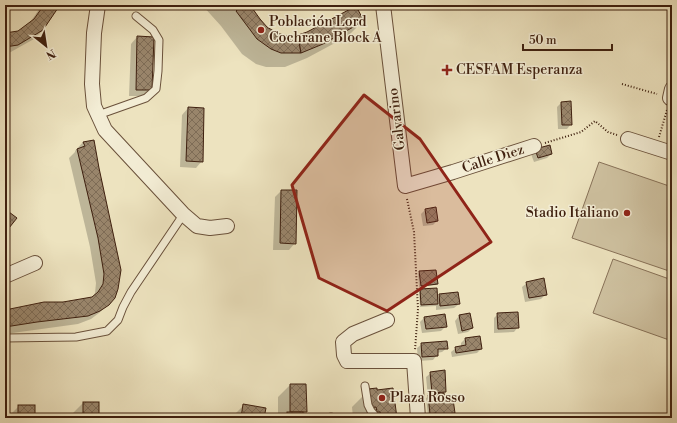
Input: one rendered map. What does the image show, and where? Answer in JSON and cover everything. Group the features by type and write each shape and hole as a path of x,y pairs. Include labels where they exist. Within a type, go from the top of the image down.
{"street":[{"path":"98,5 94,33 92,84 94,106 105,130 183,214 197,226 210,228 227,226"},
{"name":"Galvarino","path":"383,5 405,186"},
{"path":"628,139 672,153"},
{"name":"Calle Diez","path":"405,186 534,146"},
{"path":"5,276 35,263"},
{"path":"387,320 352,334 343,342 344,355 347,361 414,361 418,418"}],"lane":[{"path":"98,115 146,98 156,89 159,40 153,30 136,16"},
{"path":"5,338 76,337 107,331 118,320 131,292 180,221 183,214"},
{"path":"364,386 368,405 377,418"}],"path":[{"path":"622,84 671,95 656,147"},
{"name":"Calle Diez","path":"534,146 581,132 595,122 608,132"},
{"path":"405,186 414,232 418,309 414,361"}],"highlighted area":[{"path":"364,95 420,139 491,242 387,311 319,278 292,185"}],"shaded area":[{"name":"Stadio Italiano","path":"599,162 672,187 672,272 572,238"},
{"path":"613,259 672,280 672,341 593,313"}],"building":[{"path":"44,5 60,5 43,30 18,45 5,47 5,33 18,31 34,19"},
{"name":"Población Lord Cochrane Block A","path":"242,5 250,5 267,27 277,33 287,36 298,35 301,53 281,53 271,49 257,39 236,11"},
{"name":"Población Lord Cochrane Block A","path":"356,6 364,21 323,44 301,53 298,35 307,32"},
{"path":"137,36 154,37 152,90 136,90"},
{"path":"571,101 572,125 562,125 561,102"},
{"path":"188,107 204,108 203,162 186,161"},
{"path":"94,140 121,270 115,298 109,305 100,311 88,316 5,327 5,310 44,302 63,302 92,297 98,292 103,284 104,274 98,238 77,149 85,146 83,142"},
{"path":"550,145 552,154 538,158 535,149"},
{"path":"281,190 297,190 296,244 280,243"},
{"path":"436,207 438,221 427,223 425,209"},
{"path":"5,209 17,218 5,233"},
{"path":"436,270 438,284 421,286 419,271"},
{"path":"544,278 547,295 529,298 526,282"},
{"path":"437,288 438,304 421,305 420,289"},
{"path":"458,292 460,304 440,306 439,294"},
{"path":"518,312 519,328 498,329 497,313"},
{"path":"470,313 473,328 462,331 459,315"},
{"path":"445,314 447,327 426,329 424,317"},
{"path":"480,336 482,349 456,353 455,347 466,345 465,338"},
{"path":"447,341 448,349 438,349 438,356 422,357 421,343"},
{"path":"445,370 446,392 432,393 430,372"},
{"path":"290,384 306,384 307,412 290,412"},
{"name":"Plaza Rosso","path":"377,388 377,390 393,388 397,418 381,418 380,412 377,412 376,407 371,408 368,389"},
{"path":"444,393 445,400 453,399 455,413 436,416 436,413 430,414 428,395"},
{"path":"83,402 99,402 99,418 83,418"},
{"path":"243,404 266,408 264,418 241,418"},
{"path":"18,405 35,405 35,418 18,418"},
{"path":"287,412 303,412 303,418 287,418"}],"place":[{"name":"Población Lord Cochrane Block A","path":"261,30"},
{"name":"CESFAM Esperanza","path":"447,70"},
{"name":"Stadio Italiano","path":"627,213"},
{"name":"Plaza Rosso","path":"382,398"}]}
